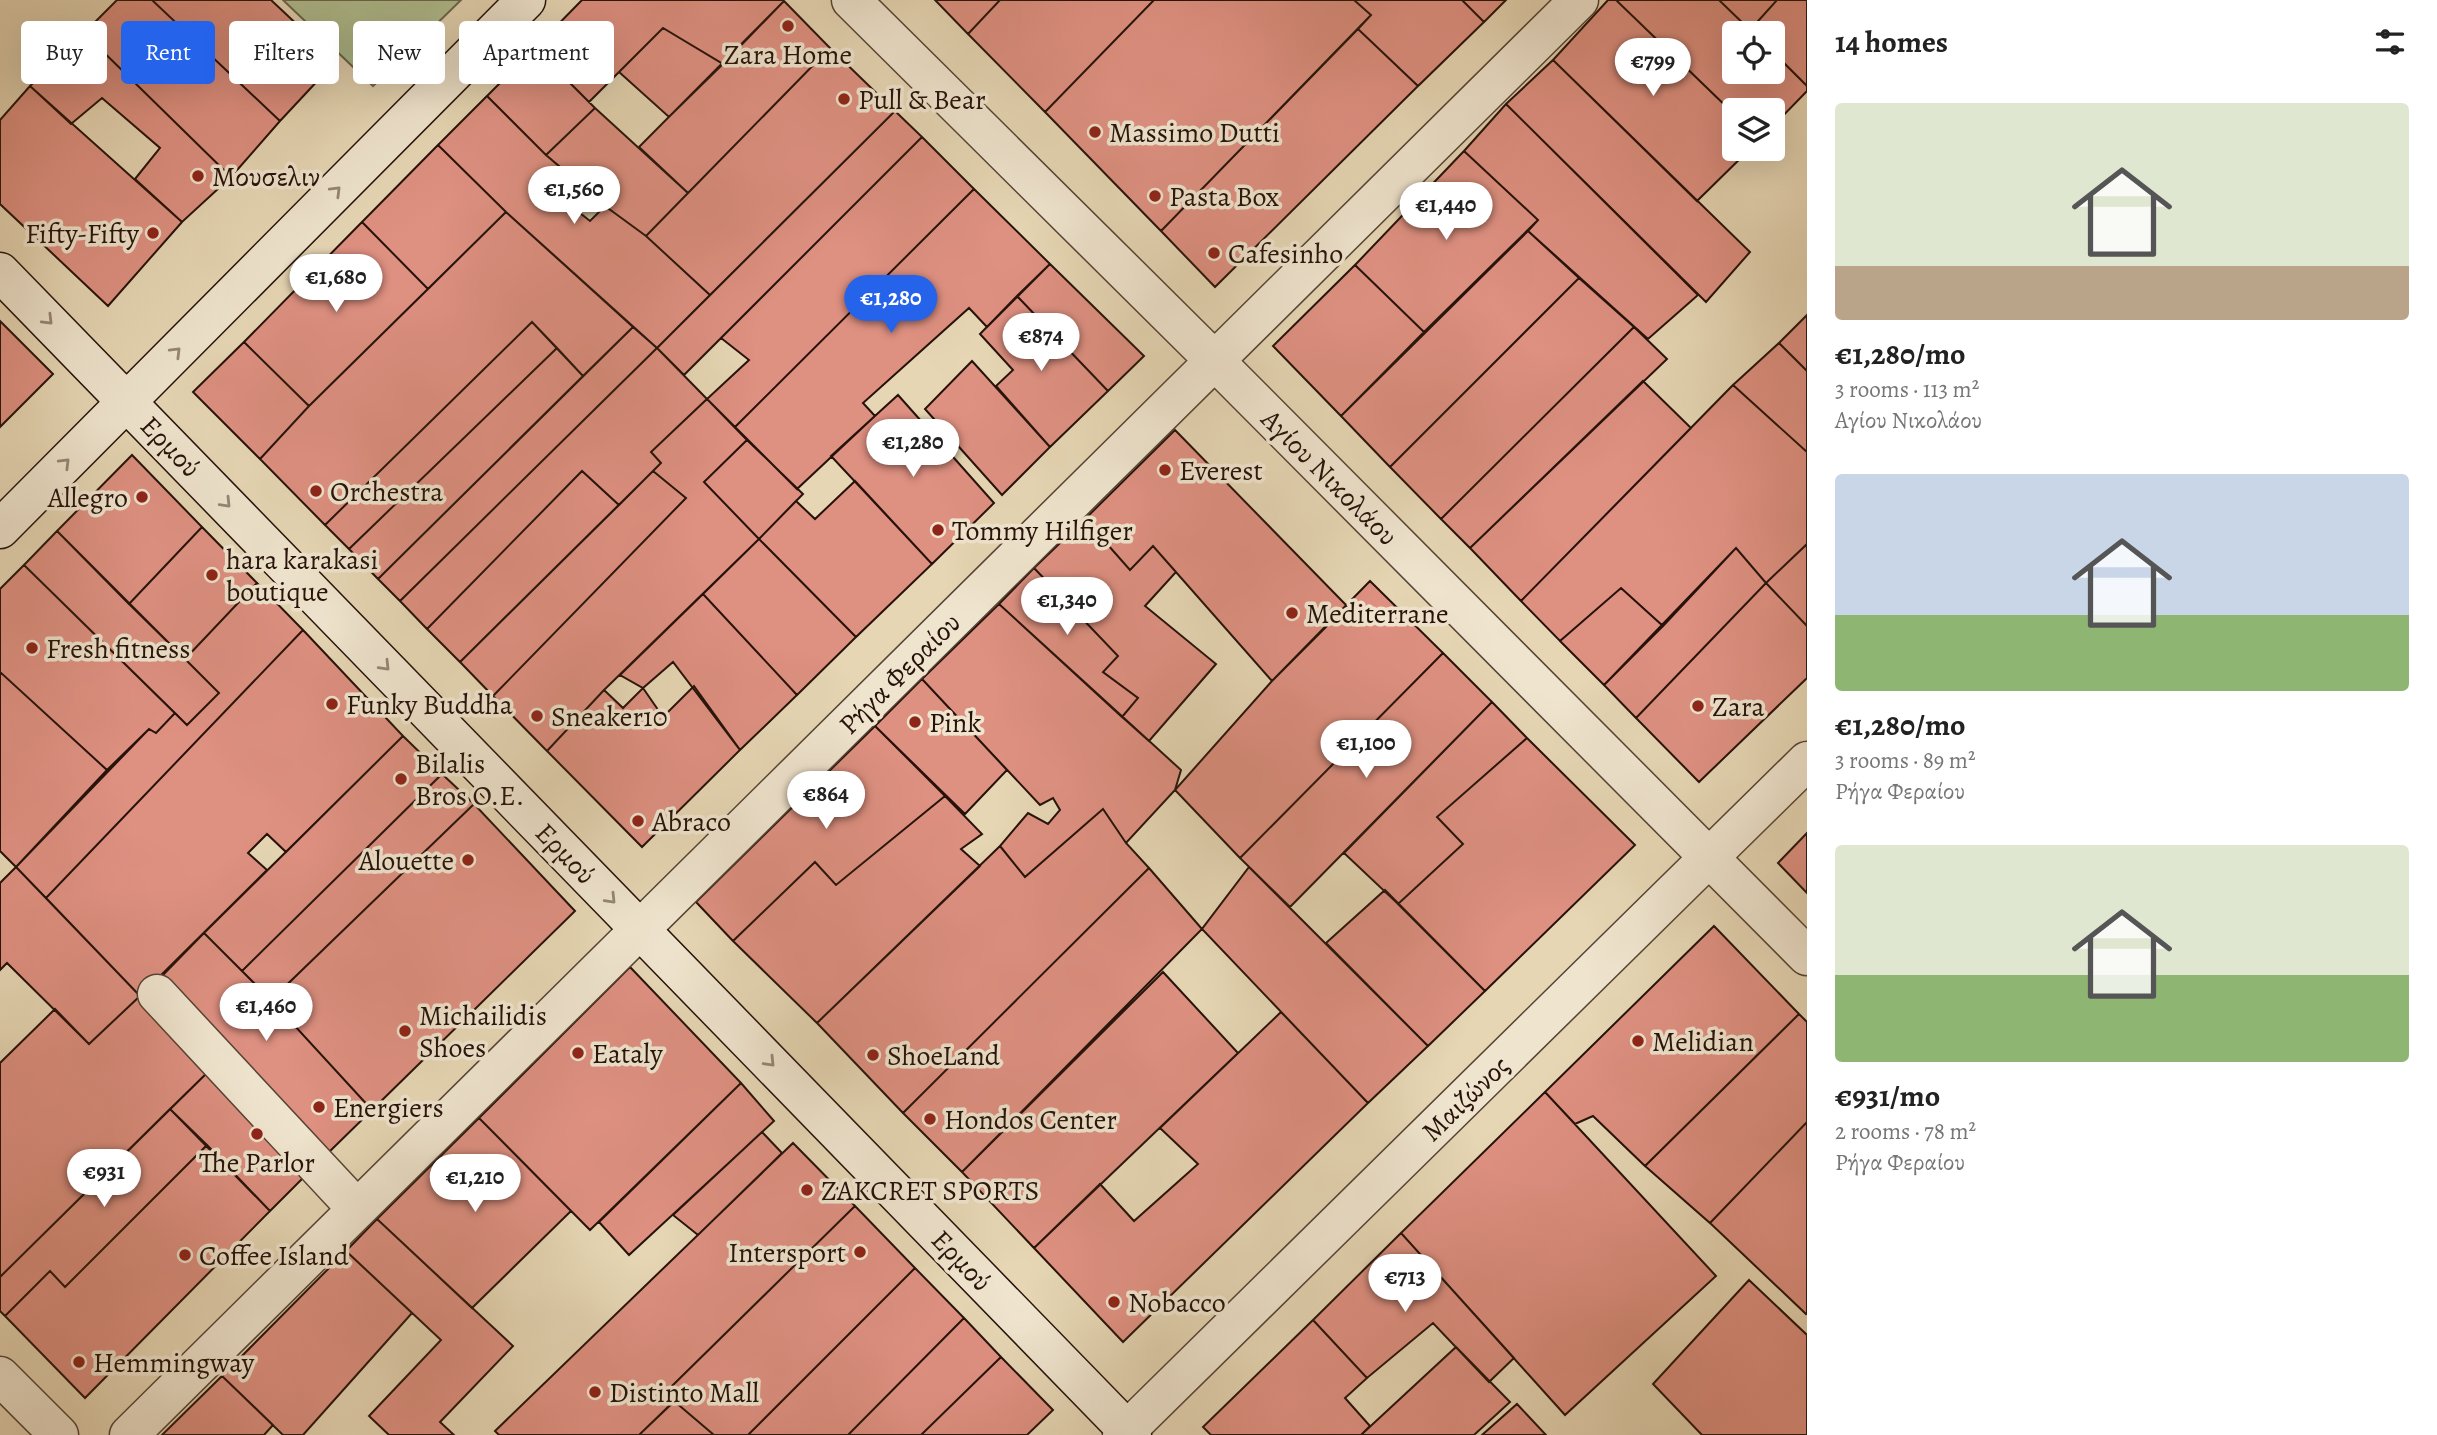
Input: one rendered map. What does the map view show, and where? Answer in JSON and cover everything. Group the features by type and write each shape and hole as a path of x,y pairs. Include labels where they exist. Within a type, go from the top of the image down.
{"street":[{"path":"0,529 526,0"},
{"name":"Αγίου Νικολάου","path":"852,0 1807,956"},
{"name":"Ρήγα Φεραίου","path":"129,1435 1579,0"},
{"name":"Ερμού","path":"0,272 1127,1433"},
{"name":"Μαιζώνος","path":"1127,1433 1807,761"},
{"path":"157,994 358,1209"},
{"path":"0,1376 59,1435"}],"green space":[{"path":"283,0 461,0 440,21 353,21 353,67 339,54 339,21 305,21"}],"building":[{"path":"117,0 152,0 174,21 121,21 121,69 107,56 107,21 96,21"},
{"path":"152,0 271,0 293,21 229,21 229,73 215,60 215,21 174,21"},
{"path":"582,0 784,1 723,64 663,28 614,77 614,21 561,21"},
{"path":"935,0 1000,0 968,34"},
{"path":"1000,0 1154,0 1045,112 968,34"},
{"path":"1154,0 1354,0 1371,15 1161,231 1045,112"},
{"path":"1354,0 1462,0 1484,22 1418,86 1358,29 1371,15"},
{"path":"1462,0 1506,0 1484,22"},
{"path":"1608,0 1616,0 1722,102 1722,161 1738,161 1697,201 1553,60"},
{"path":"1616,0 1719,0 1741,21 1722,21 1722,84 1785,84 1785,64 1807,86 1807,91 1785,114 1785,98 1722,98 1722,102"},
{"path":"1719,0 1777,0 1758,21 1741,21"},
{"path":"1777,0 1807,0 1807,86 1785,64 1785,21 1758,21"},
{"path":"784,1 830,48 688,193 639,147"},
{"path":"663,28 723,64 669,117 619,72"},
{"path":"1358,29 1418,86 1215,287 1161,231"},
{"path":"830,48 895,111 710,295 646,236"},
{"path":"107,56 121,69 121,84 136,84 231,177 182,222 135,179 160,148 102,98 71,124 30,86 107,84"},
{"path":"215,60 229,73 229,84 241,84 280,121 231,177 136,84 215,84"},
{"path":"1553,60 1750,252 1706,302 1506,104"},
{"path":"241,84 315,84 280,121"},
{"path":"499,84 571,84 595,108 546,155 487,96"},
{"path":"571,84 607,84 589,102"},
{"path":"30,86 182,222 108,306 0,204 0,120"},
{"path":"487,96 566,172 546,186 590,221 605,206 646,236 710,295 657,348 506,212 438,145"},
{"path":"1506,104 1698,295 1648,339 1528,231 1538,220 1464,151"},
{"path":"595,108 688,193 646,236 605,206 546,155"},
{"path":"895,111 922,137 684,375 657,348"},
{"path":"922,137 974,189 735,427 707,399 749,360 721,338"},
{"path":"438,145 506,212 428,289 362,222"},
{"path":"1464,151 1538,220 1424,332 1355,265"},
{"path":"974,189 1050,264 987,327 969,308 863,403 875,416 797,489 735,427"},
{"path":"506,212 633,327 583,376 532,322 325,525 260,459 309,406"},
{"path":"362,222 428,289 309,406 244,342"},
{"path":"1528,231 1579,278 1390,467 1341,416"},
{"path":"1050,264 1144,356 1108,391 1017,296"},
{"path":"1355,265 1424,332 1341,416 1273,346"},
{"path":"1579,278 1634,327 1441,519 1390,467"},
{"path":"1017,296 1108,391 1050,447 996,386 1013,370 980,334"},
{"path":"1807,315 1807,371 1779,343"},
{"path":"0,321 53,374 0,427"},
{"path":"532,322 557,348 349,549 325,525"},
{"path":"633,327 657,348 400,601 378,579"},
{"path":"1634,327 1667,359 1470,548 1441,519"},
{"path":"244,342 309,406 260,459 193,392"},
{"path":"1779,343 1807,371 1807,452 1733,385"},
{"path":"557,348 583,376 378,579 349,549"},
{"path":"657,348 707,399 651,452 661,463 619,505 582,471 427,629 400,601"},
{"path":"972,361 1050,447 1002,495 925,409"},
{"path":"1643,381 1691,428 1521,601 1470,548"},
{"path":"1733,385 1807,452 1807,544 1766,583 1736,548 1663,626 1621,588 1560,641 1521,601"},
{"path":"898,395 994,503 932,564 831,456"},
{"path":"707,399 747,440 704,482 759,539 604,690 547,751 493,696 686,498 653,471 661,463 651,452"},
{"path":"1175,430 1347,606 1272,681 1153,546 1130,570 1085,519"},
{"path":"747,440 803,494 759,539 704,482"},
{"path":"132,455 202,527 129,604 57,531"},
{"path":"582,471 619,505 460,662 427,629"},
{"path":"653,471 686,498 493,696 460,662"},
{"path":"855,481 932,564 856,637 759,539 796,501 815,519"},
{"path":"1085,519 1130,570 1153,546 1176,572 1145,606 1216,664 1149,741 1122,717 1138,698 1103,672 1118,656 1034,568"},
{"path":"202,527 257,583 185,659 129,604"},
{"path":"57,531 219,693 187,725 24,565"},
{"path":"759,539 856,637 797,695 703,594"},
{"path":"1807,544 1807,626 1766,583"},
{"path":"1736,548 1766,583 1636,718 1604,685"},
{"path":"24,565 175,713 156,733 149,729 107,770 0,672 0,589"},
{"path":"1034,568 1118,656 1103,672 1138,698 1122,717 999,604"},
{"path":"1370,581 1443,653 1240,858 1175,790 1272,681"},
{"path":"257,583 303,630 46,898 16,867 149,729 156,733 175,713 187,725 219,693 185,659"},
{"path":"1766,583 1807,626 1807,678 1699,782 1636,718"},
{"path":"1621,588 1663,626 1604,685 1560,641"},
{"path":"703,594 797,695 740,750 673,662 643,688 620,675"},
{"path":"999,604 1181,770 1175,790 1126,843 1103,809 1025,877 1000,846 1028,813 1048,824 1060,810 1053,798 1040,805 922,679"},
{"path":"303,630 403,736 286,852 267,834 248,853 267,870 140,996 46,898"},
{"path":"1443,653 1492,702 1290,907 1240,858"},
{"path":"0,672 107,770 16,867 0,851"},
{"path":"922,679 1007,770 965,814 875,726"},
{"path":"694,686 740,750 642,847 547,751 604,690 623,708 643,688 663,717"},
{"path":"1492,702 1527,738 1437,817 1463,844 1398,904 1344,853"},
{"path":"875,726 945,796 836,885 815,862 733,941 696,902"},
{"path":"403,736 442,774 242,971 204,933"},
{"path":"1527,738 1635,845 1485,991 1398,904 1463,844 1437,817"},
{"path":"442,774 474,804 271,1000 242,971"},
{"path":"945,796 982,834 961,849 980,866 817,1023 733,941 815,862 836,885"},
{"path":"474,804 575,911 372,1110 271,1000"},
{"path":"1103,809 1126,843 1149,868 903,1113 817,1023 1000,846 1025,877"},
{"path":"1807,833 1807,893 1778,863"},
{"path":"16,867 140,996 89,1044 7,963 0,970 0,883"},
{"path":"1249,867 1428,1046 1368,1103 1202,929"},
{"path":"1149,868 1202,929 962,1172 903,1113"},
{"path":"1385,890 1485,991 1428,1046 1326,943"},
{"path":"1714,926 1799,1014 1645,1166 1593,1116 1575,1124 1545,1092"},
{"path":"204,933 271,1000 372,1110 327,1154 160,978"},
{"path":"630,967 741,1083 590,1230 479,1118"},
{"path":"1163,972 1238,1053 1034,1248 962,1172"},
{"path":"140,996 210,1070 0,1277 0,1063 55,1009 89,1044"},
{"path":"1281,1012 1368,1103 1123,1342 1034,1248 1100,1184 1134,1221 1198,1164 1160,1128"},
{"path":"1799,1014 1807,1022 1807,1122 1710,1223 1645,1166"},
{"path":"210,1070 308,1173 270,1211 170,1109"},
{"path":"741,1083 774,1121 629,1255 599,1222"},
{"path":"1545,1092 1716,1276 1565,1415 1401,1233"},
{"path":"170,1109 207,1145 65,1287 50,1271 5,1316 0,1311 0,1277"},
{"path":"479,1118 571,1211 472,1308 377,1219"},
{"path":"1807,1122 1807,1313 1806,1314 1710,1223"},
{"path":"762,1132 782,1153 698,1235 673,1215"},
{"path":"793,1143 855,1206 672,1386 682,1394 639,1435 499,1435 495,1431"},
{"path":"207,1145 270,1211 85,1398 5,1316 50,1271 65,1287"},
{"path":"855,1206 915,1268 748,1435 714,1435 674,1401 682,1394 672,1386"},
{"path":"377,1219 513,1346 440,1422 454,1435 389,1435 369,1416 441,1340 346,1251"},
{"path":"1401,1233 1514,1358 1489,1382 1433,1323 1367,1378 1313,1320"},
{"path":"346,1251 412,1313 303,1435 283,1435 222,1376"},
{"path":"915,1268 964,1318 848,1435 748,1435"},
{"path":"1749,1280 1807,1335 1807,1435 1702,1435 1653,1384"},
{"path":"964,1318 1001,1357 921,1435 848,1435"},
{"path":"1313,1320 1367,1378 1345,1398 1370,1426 1361,1435 1211,1435 1203,1427"},
{"path":"1456,1347 1510,1402 1474,1435 1361,1435"},
{"path":"1001,1357 1053,1410 1027,1435 921,1435"},
{"path":"222,1376 273,1425 264,1435 162,1435"},
{"path":"674,1401 714,1435 639,1435"},
{"path":"1517,1404 1546,1435 1482,1435"}],"place":[{"name":"Zara Home","path":"788,26"},
{"name":"Pull & Bear","path":"844,99"},
{"name":"Massimo Dutti","path":"1095,132"},
{"name":"Μουσελιν","path":"198,176"},
{"name":"Pasta Box","path":"1155,196"},
{"name":"Fifty-Fifty","path":"153,233"},
{"name":"Cafesinho","path":"1214,253"},
{"name":"Everest","path":"1165,470"},
{"name":"Orchestra","path":"316,491"},
{"name":"Allegro","path":"142,497"},
{"name":"Tommy Hilfiger","path":"938,530"},
{"name":"hara karakasi boutique","path":"212,575"},
{"name":"Mediterrane","path":"1292,613"},
{"name":"Fresh fitness","path":"32,648"},
{"name":"Funky Buddha","path":"332,704"},
{"name":"Zara","path":"1698,706"},
{"name":"Sneaker10","path":"537,716"},
{"name":"Pink","path":"915,722"},
{"name":"Bilalis Bros O.E.","path":"401,779"},
{"name":"Abraco","path":"638,821"},
{"name":"Alouette","path":"468,860"},
{"name":"Michailidis Shoes","path":"405,1031"},
{"name":"Melidian","path":"1638,1041"},
{"name":"Eataly","path":"578,1053"},
{"name":"ShoeLand","path":"873,1055"},
{"name":"Energiers","path":"319,1107"},
{"name":"Hondos Center","path":"930,1119"},
{"name":"The Parlor","path":"257,1134"},
{"name":"ZAKCRET SPORTS","path":"807,1190"},
{"name":"Intersport","path":"860,1252"},
{"name":"Coffee Island","path":"185,1255"},
{"name":"Nobacco","path":"1114,1302"},
{"name":"Hemmingway","path":"79,1362"},
{"name":"Distinto Mall","path":"595,1392"}]}
